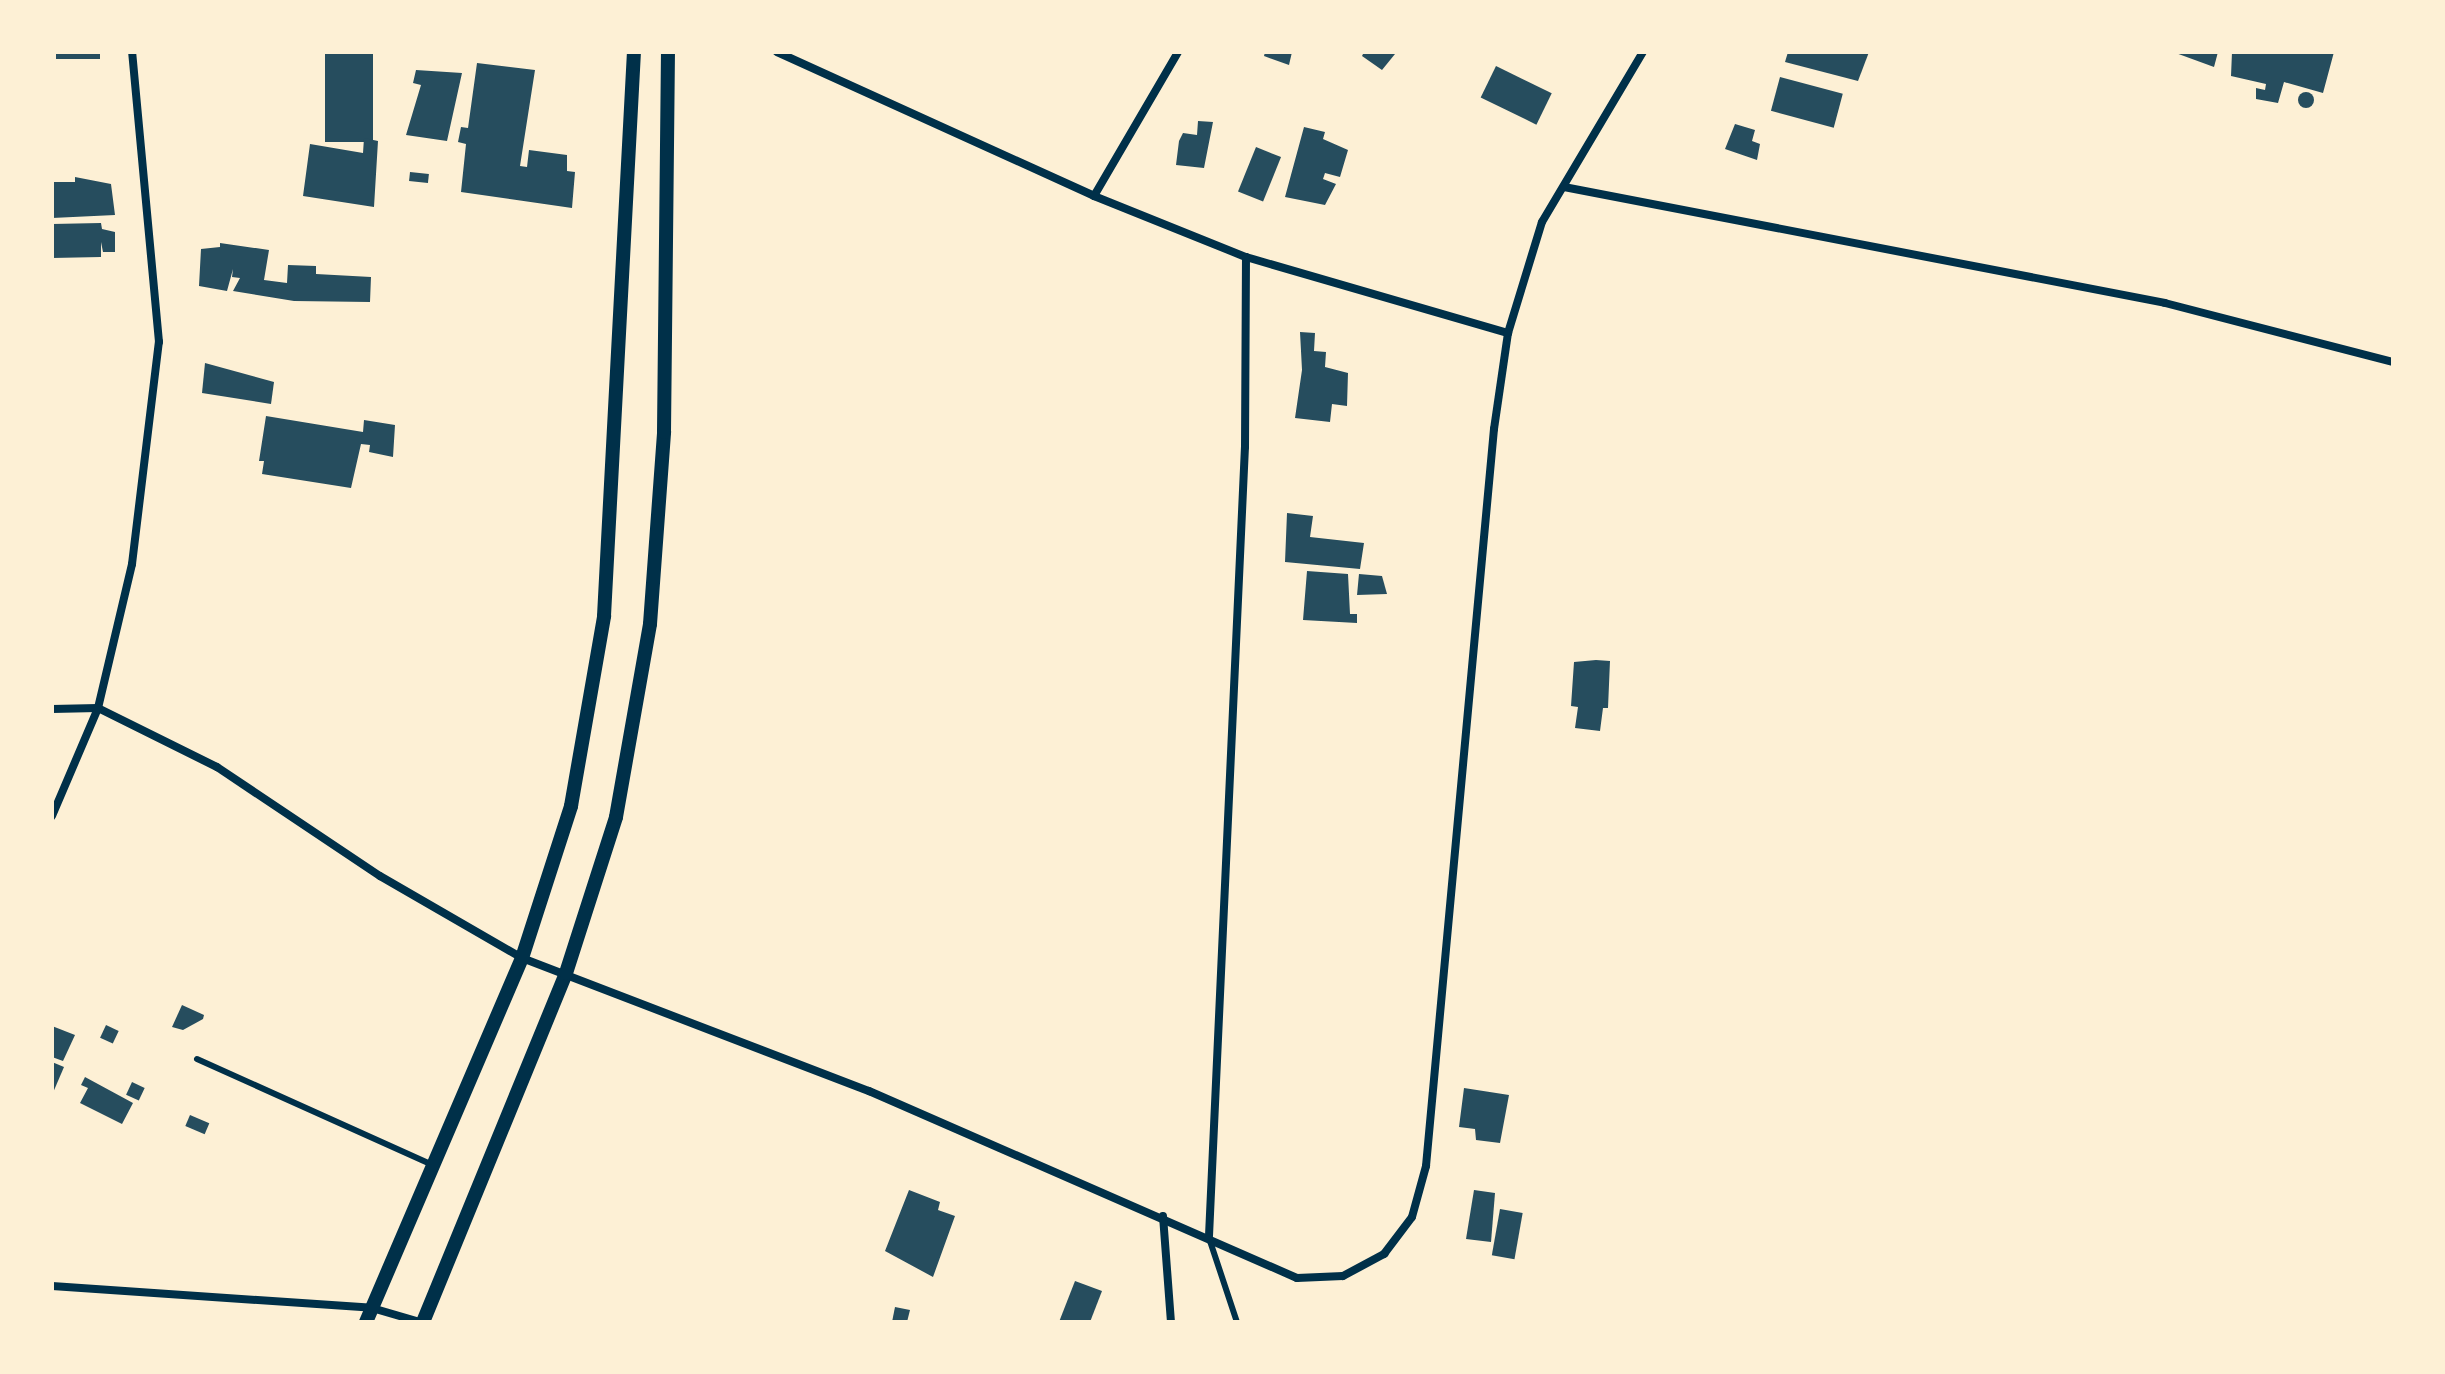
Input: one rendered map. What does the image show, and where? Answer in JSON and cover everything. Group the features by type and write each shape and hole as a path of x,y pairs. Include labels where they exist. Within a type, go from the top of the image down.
{"street":[{"path":"52,816 98,708 132,564 159,342 132,52"},
{"path":"369,1315 522,958 571,806 604,616 634,52"},
{"path":"52,1286 421,1322 566,973 616,817 650,624 664,432 668,52"},
{"path":"777,52 1094,196 1246,257 1508,333"},
{"path":"1094,196 1178,52"},
{"path":"52,709 98,708 217,767 380,876 522,958 869,1091 1209,1236 1297,1278 1343,1276 1384,1254 1412,1217 1426,1166 1494,429 1508,333 1542,222 1643,52"},
{"path":"1564,187 2165,303 2393,362"},
{"path":"1209,1236 1245,447 1246,257"},
{"path":"1163,1216 1171,1322"}],"lane":[{"path":"197,1059 433,1165"},
{"path":"1209,1236 1237,1322"}],"building":[{"path":"56,52 100,52 100,59 56,59"},
{"path":"325,52 373,52 373,142 325,142"},
{"path":"1265,52 1292,52 1289,65 1264,56"},
{"path":"1364,52 1395,54 1382,70 1362,56"},
{"path":"1788,52 1869,52 1858,81 1785,62"},
{"path":"2173,52 2218,52 2214,67"},
{"path":"2232,52 2334,52 2323,93 2284,82 2278,103 2256,99 2256,88 2265,90 2266,84 2231,76"},
{"path":"477,63 535,70 520,166 527,167 529,150 567,155 567,171 575,172 572,208 461,192 466,144 458,142 461,127 468,128"},
{"path":"1496,66 1552,93 1536,125 1481,97"},
{"path":"416,70 462,73 447,141 406,135 421,85 413,83"},
{"path":"1780,77 1843,94 1834,128 1771,111"},
{"path":"2306,92 2312,94 2312,106 2306,108 2300,106 2298,100 2300,94"},
{"path":"1198,121 1213,122 1204,168 1176,165 1183,133 1197,135"},
{"path":"1735,124 1755,130 1752,141 1760,144 1757,160 1725,149"},
{"path":"1304,127 1325,132 1323,139 1348,150 1340,177 1325,173 1323,179 1336,184 1325,205 1285,197"},
{"path":"364,138 378,141 374,207 303,196 310,144 363,153"},
{"path":"1256,147 1281,157 1263,202 1238,192"},
{"path":"410,172 429,174 428,183 409,181"},
{"path":"75,177 111,184 115,215 52,218 52,182 75,182"},
{"path":"101,223 102,229 115,232 115,252 103,252 101,242 101,257 52,258 52,224"},
{"path":"220,243 269,250 264,280 287,283 288,265 316,266 316,274 371,277 370,302 294,301 233,291 240,278 232,277 233,269 227,291 199,286 201,249 220,247"},
{"path":"1300,332 1315,333 1314,351 1326,352 1325,367 1348,373 1347,406 1332,404 1330,422 1295,418 1302,370"},
{"path":"205,363 274,382 271,404 202,393"},
{"path":"266,416 363,432 364,420 395,425 393,457 369,452 370,445 361,444 351,488 262,474 264,461 259,461"},
{"path":"1287,513 1313,516 1310,537 1364,543 1360,569 1285,562"},
{"path":"1307,571 1348,574 1350,614 1357,614 1357,623 1303,620"},
{"path":"1359,574 1382,576 1387,594 1357,595"},
{"path":"1610,661 1608,708 1603,708 1600,731 1575,728 1578,707 1571,706 1574,662"},
{"path":"182,1005 204,1015 203,1019 183,1030 172,1027"},
{"path":"106,1025 119,1031 113,1044 100,1038"},
{"path":"52,1026 75,1035 63,1061 52,1057"},
{"path":"52,1062 64,1067 52,1095"},
{"path":"85,1077 133,1103 122,1124 80,1103 88,1088 81,1085"},
{"path":"132,1082 145,1088 139,1101 126,1095"},
{"path":"1464,1088 1509,1095 1500,1143 1476,1140 1475,1129 1459,1127"},
{"path":"190,1115 209,1123 205,1134 185,1126"},
{"path":"909,1190 940,1202 938,1210 955,1216 933,1277 885,1251"},
{"path":"1474,1190 1495,1193 1491,1242 1466,1239"},
{"path":"1500,1209 1523,1213 1514,1259 1492,1255"},
{"path":"1075,1281 1102,1291 1090,1322 1059,1322"},
{"path":"895,1307 910,1310 907,1322 892,1322"}]}
